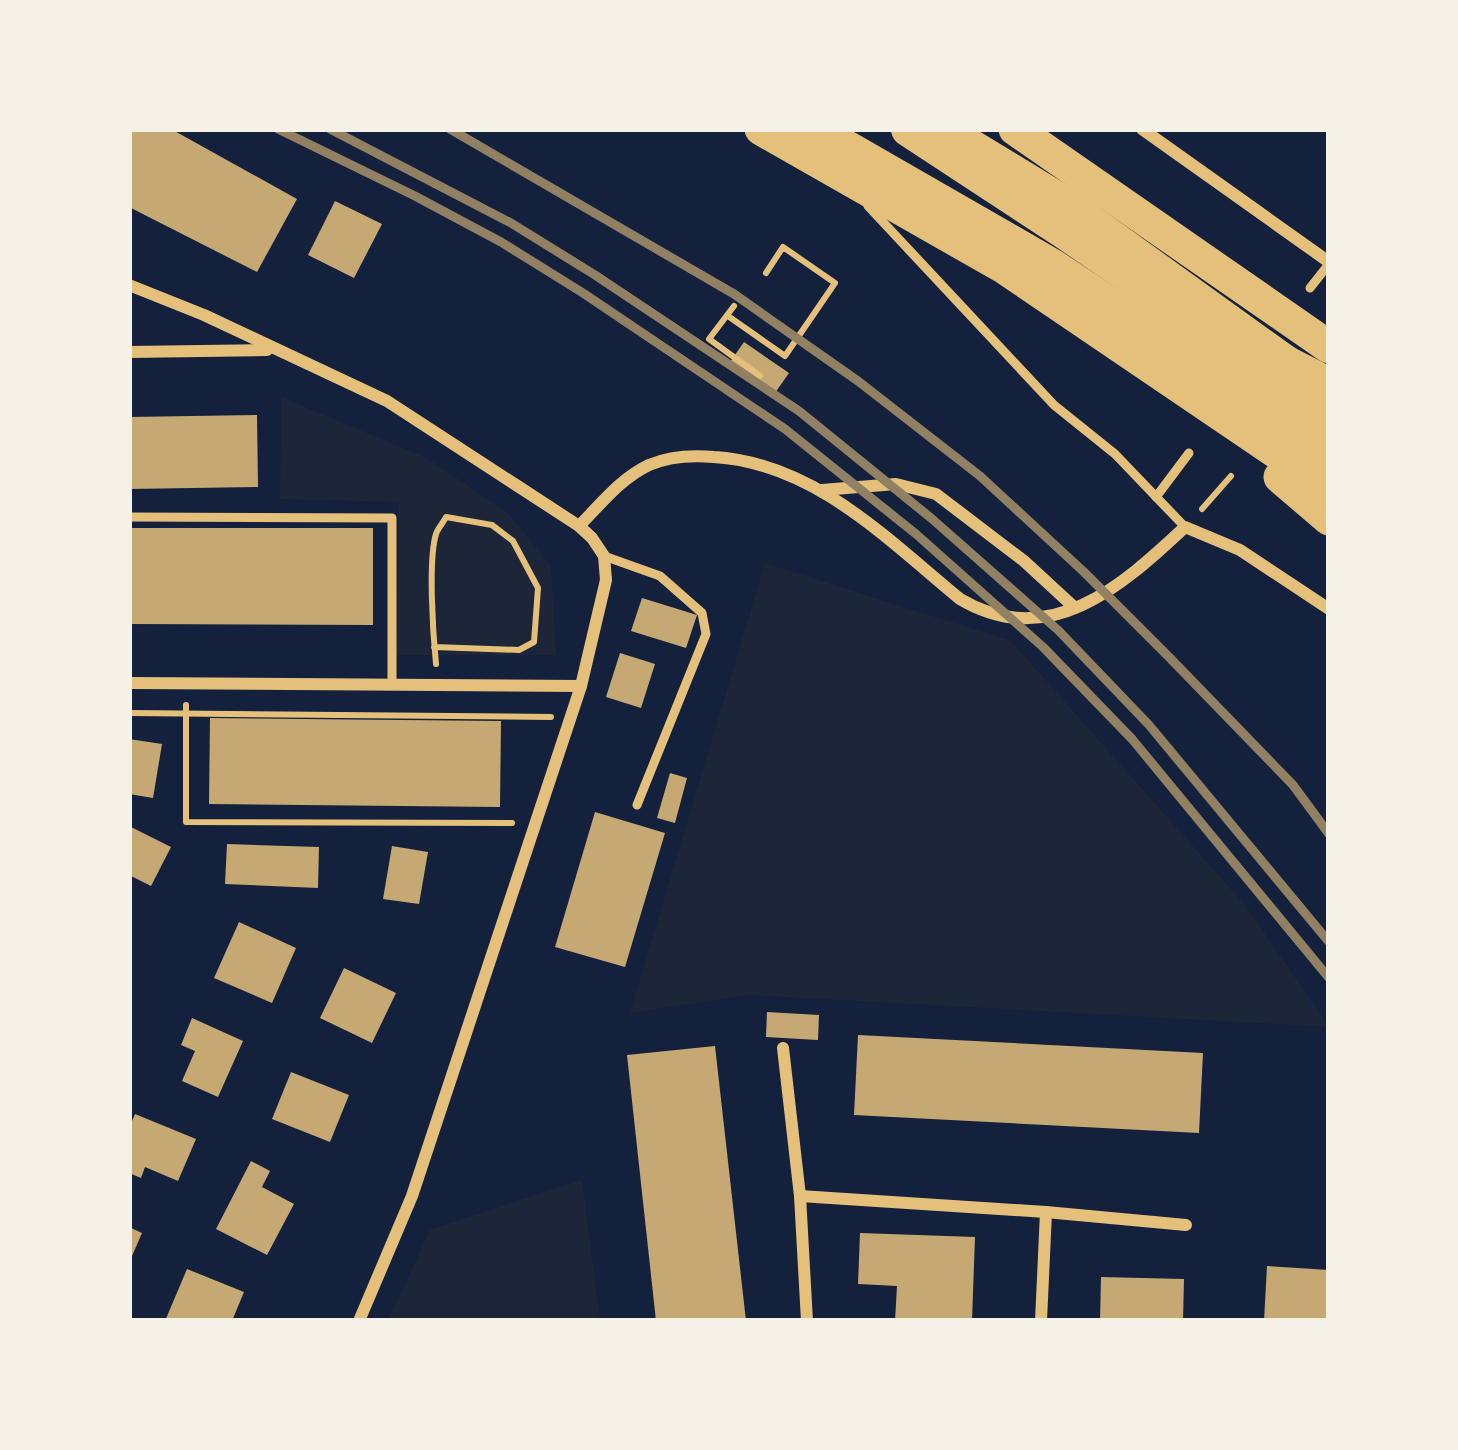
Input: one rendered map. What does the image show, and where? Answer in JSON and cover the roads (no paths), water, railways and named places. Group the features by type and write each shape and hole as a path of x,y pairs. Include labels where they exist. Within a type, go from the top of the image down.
{"highway":[{"path":"760,129 1005,268 1329,488"},
{"path":"813,129 1051,266 1329,450"},
{"path":"909,129 1329,412"},
{"path":"944,129 1064,202 1329,394"},
{"path":"1016,129 1329,347"},
{"path":"1288,363 1329,384"},
{"path":"1144,365 1329,519"}],"street":[{"path":"1142,129 1329,263"},
{"path":"129,285 387,401 579,526 604,556 606,580 572,717 412,1196 359,1321"},
{"path":"129,352 274,350"},
{"path":"579,526 624,481 649,465 687,455 729,458 764,466 821,490 980,611 1011,618 1050,618 1102,597 1185,527 1240,550 1329,609"},
{"path":"821,490 896,484 936,494 1024,561 1075,608"},
{"path":"129,683 581,686"},
{"path":"783,1048 800,1196 807,1321"},
{"path":"800,1196 1186,1226"},
{"path":"1041,1321 1046,1212"}],"lane":[{"path":"835,172 1054,405 1114,454 1185,527"},
{"path":"1310,288 1329,263"},
{"path":"1156,497 1189,453"},
{"path":"129,517 392,518 392,684"},
{"path":"604,556 661,576 702,613 706,634 638,805"}],"railway":[{"path":"278,129 501,242 583,293 785,429 916,534 1043,647 1132,739 1329,978"},
{"path":"330,129 511,223 595,275 799,411 931,518 1059,631 1149,725 1329,942"},
{"path":"450,129 734,294 858,381 980,476 1169,657 1293,785 1329,834"}]}
